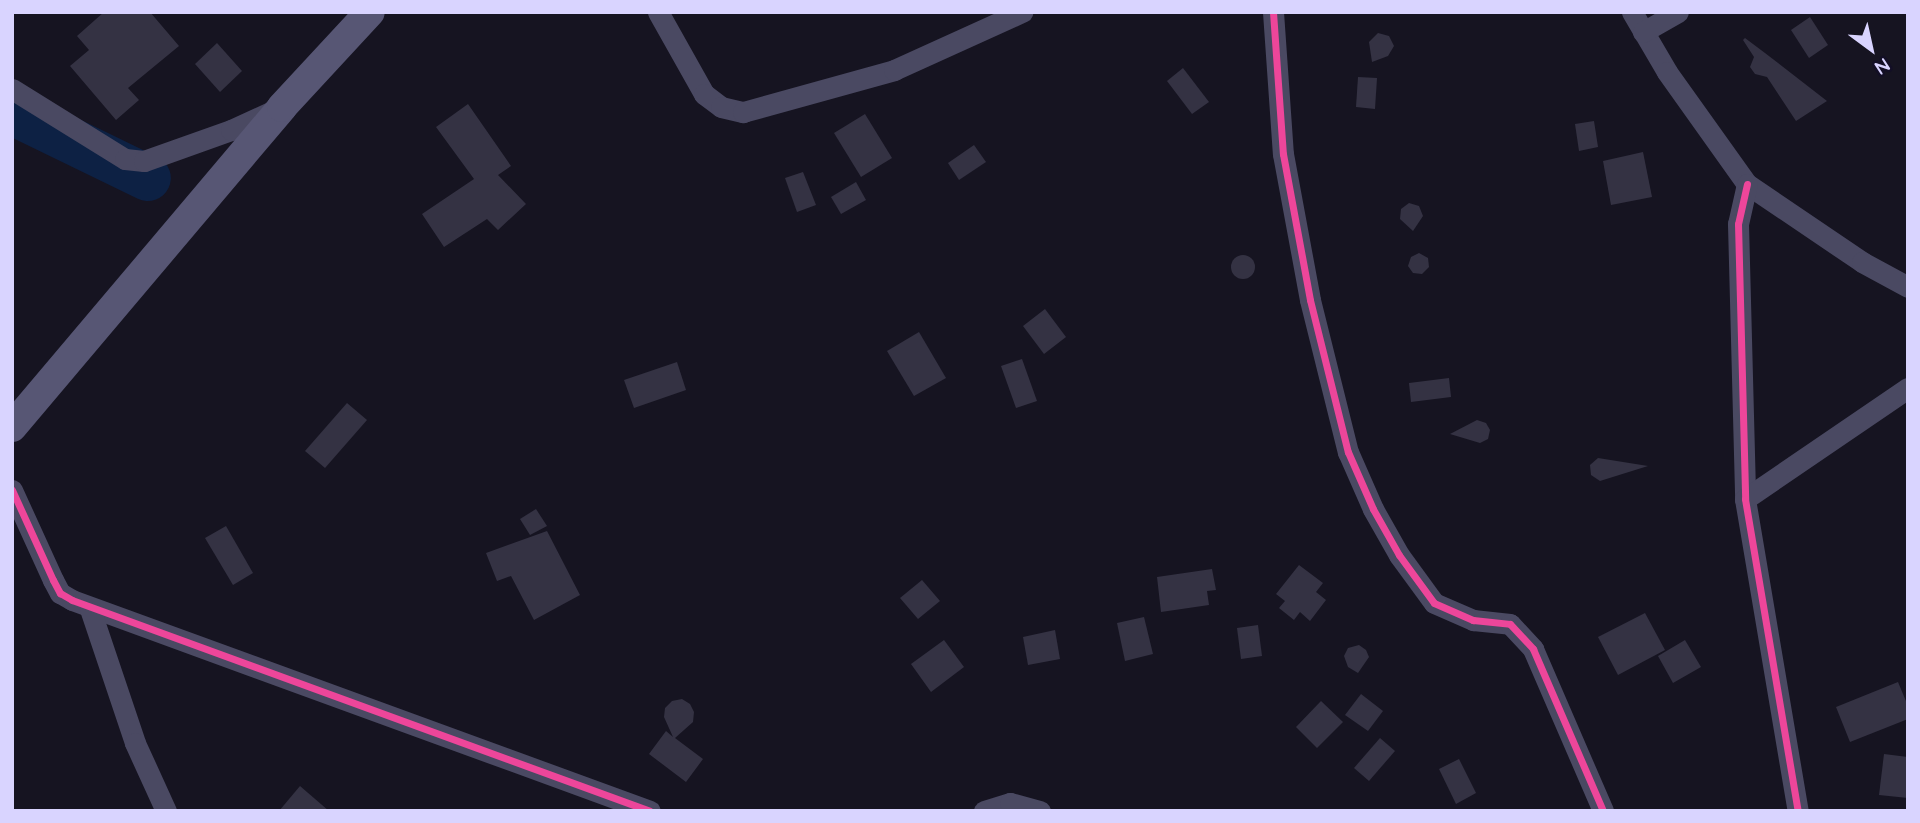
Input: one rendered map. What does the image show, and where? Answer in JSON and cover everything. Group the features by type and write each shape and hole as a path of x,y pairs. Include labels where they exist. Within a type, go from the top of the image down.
{"street":[{"path":"12,427 282,107 370,12"},
{"path":"658,12 704,94 721,107 743,112 894,70 1022,12"},
{"path":"1273,12 1283,154 1310,300 1349,452 1373,509 1399,555 1434,603 1472,620 1510,624 1533,649 1603,811"},
{"path":"1632,12 1696,115 1747,184 1862,262 1908,287"},
{"path":"1643,32 1678,12"},
{"path":"12,89 125,159 144,161 231,130 282,107"},
{"path":"1747,184 1738,236 1745,499 1798,811"},
{"path":"1745,499 1908,388"},
{"path":"12,490 60,593 90,609 400,718 650,811"},
{"path":"90,609 131,732 166,811"},
{"path":"984,811 1010,803 1040,811"}],"building":[{"path":"104,12 150,12 179,46 128,88 139,100 116,120 70,66 89,50 77,36"},
{"path":"1810,17 1828,45 1809,58 1791,30"},
{"path":"1378,33 1389,36 1394,46 1388,56 1372,62 1369,42"},
{"path":"1745,38 1827,101 1796,121 1767,77 1755,74 1750,67 1754,57 1743,40"},
{"path":"217,43 242,71 220,92 195,64"},
{"path":"1183,68 1209,102 1192,114 1167,81"},
{"path":"1358,77 1377,78 1375,109 1356,107"},
{"path":"468,104 511,166 498,175 526,204 498,230 487,219 444,247 422,214 474,179 436,127"},
{"path":"865,114 892,158 861,177 834,133"},
{"path":"1594,121 1598,147 1579,151 1575,124"},
{"path":"974,145 986,162 959,180 948,163"},
{"path":"1643,152 1652,197 1611,205 1603,161"},
{"path":"803,172 816,205 797,212 785,178"},
{"path":"856,182 866,200 841,214 831,197"},
{"path":"1409,203 1419,206 1423,216 1413,231 1400,219 1401,209"},
{"path":"1419,253 1428,258 1429,267 1422,274 1413,273 1408,266 1411,257"},
{"path":"1243,255 1254,262 1255,267 1248,278 1243,279 1232,272 1231,267 1238,256"},
{"path":"1045,309 1066,337 1044,354 1023,326"},
{"path":"919,332 946,378 914,396 887,351"},
{"path":"1022,359 1037,401 1016,408 1001,366"},
{"path":"677,362 686,390 634,408 624,380"},
{"path":"1449,378 1451,397 1411,402 1409,383"},
{"path":"347,403 367,420 325,468 305,451"},
{"path":"1477,420 1486,423 1490,430 1488,439 1480,443 1450,434"},
{"path":"1598,458 1648,466 1600,481 1591,475 1590,465"},
{"path":"536,509 547,526 530,535 520,519"},
{"path":"226,526 253,573 233,585 205,538"},
{"path":"547,531 580,595 534,620 511,576 497,581 486,553"},
{"path":"1299,565 1323,583 1316,592 1326,600 1310,621 1300,612 1294,620 1279,608 1285,601 1276,594"},
{"path":"1212,569 1216,590 1207,591 1209,605 1161,612 1157,577"},
{"path":"922,580 940,601 918,619 900,598"},
{"path":"1645,613 1665,650 1618,675 1598,637"},
{"path":"1144,617 1153,654 1125,661 1117,623"},
{"path":"1258,625 1262,656 1241,659 1237,628"},
{"path":"1055,630 1060,659 1028,665 1023,637"},
{"path":"944,640 964,667 931,692 911,664"},
{"path":"1685,640 1701,667 1673,683 1658,656"},
{"path":"1359,645 1366,650 1369,657 1358,673 1348,667 1344,656 1348,648"},
{"path":"1898,682 1908,706 1908,719 1850,742 1836,707"},
{"path":"1361,694 1383,711 1368,731 1345,715"},
{"path":"682,699 690,704 694,712 693,722 675,738 703,759 686,782 649,754 666,731 673,737 664,717 665,708 672,701"},
{"path":"1321,701 1343,722 1317,748 1296,727"},
{"path":"1380,738 1395,751 1369,781 1354,768"},
{"path":"1884,754 1908,757 1908,798 1879,795"},
{"path":"1459,759 1476,793 1456,804 1439,769"},
{"path":"300,786 329,811 279,811"}],"waterway":[{"path":"12,112 148,178"}],"cycle path":[{"path":"1273,12 1283,154 1310,300 1348,452 1373,509 1399,555 1434,603 1473,620 1510,624 1533,649 1603,811"},
{"path":"1747,184 1738,224 1745,499 1798,811"},
{"path":"12,490 60,593 72,600 650,811"}]}
